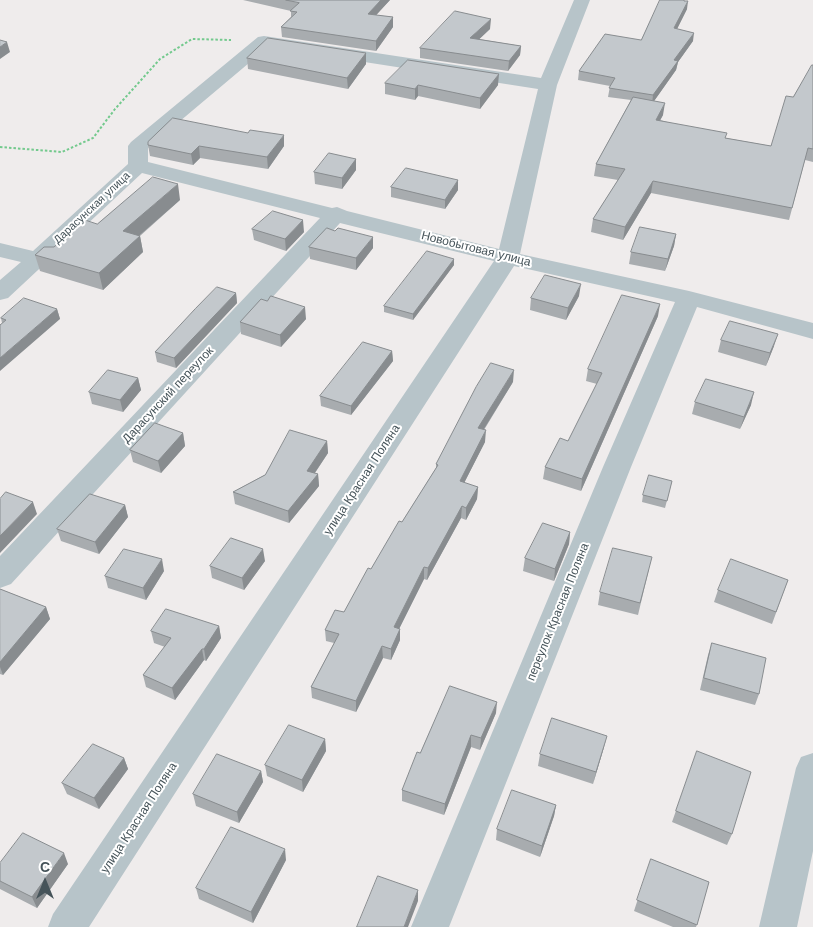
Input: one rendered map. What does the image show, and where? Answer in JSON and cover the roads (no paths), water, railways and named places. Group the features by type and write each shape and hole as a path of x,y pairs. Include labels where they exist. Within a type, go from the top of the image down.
{"street":[{"name":"улица Красная Поляна","path":"67,927 508,258 548,85 582,0"},
{"name":"Дарасунская улица","path":"0,293 138,166 138,146 264,41 548,85"},
{"name":"Новобытовая улица","path":"138,166 508,258 689,298 813,331"},
{"name":"Дарасунский переулок","path":"0,576 337,214"},
{"path":"0,250 38,259"},
{"name":"переулок Красная Поляна","path":"430,927 614,476 689,298"},
{"path":"778,927 813,768"}]}
